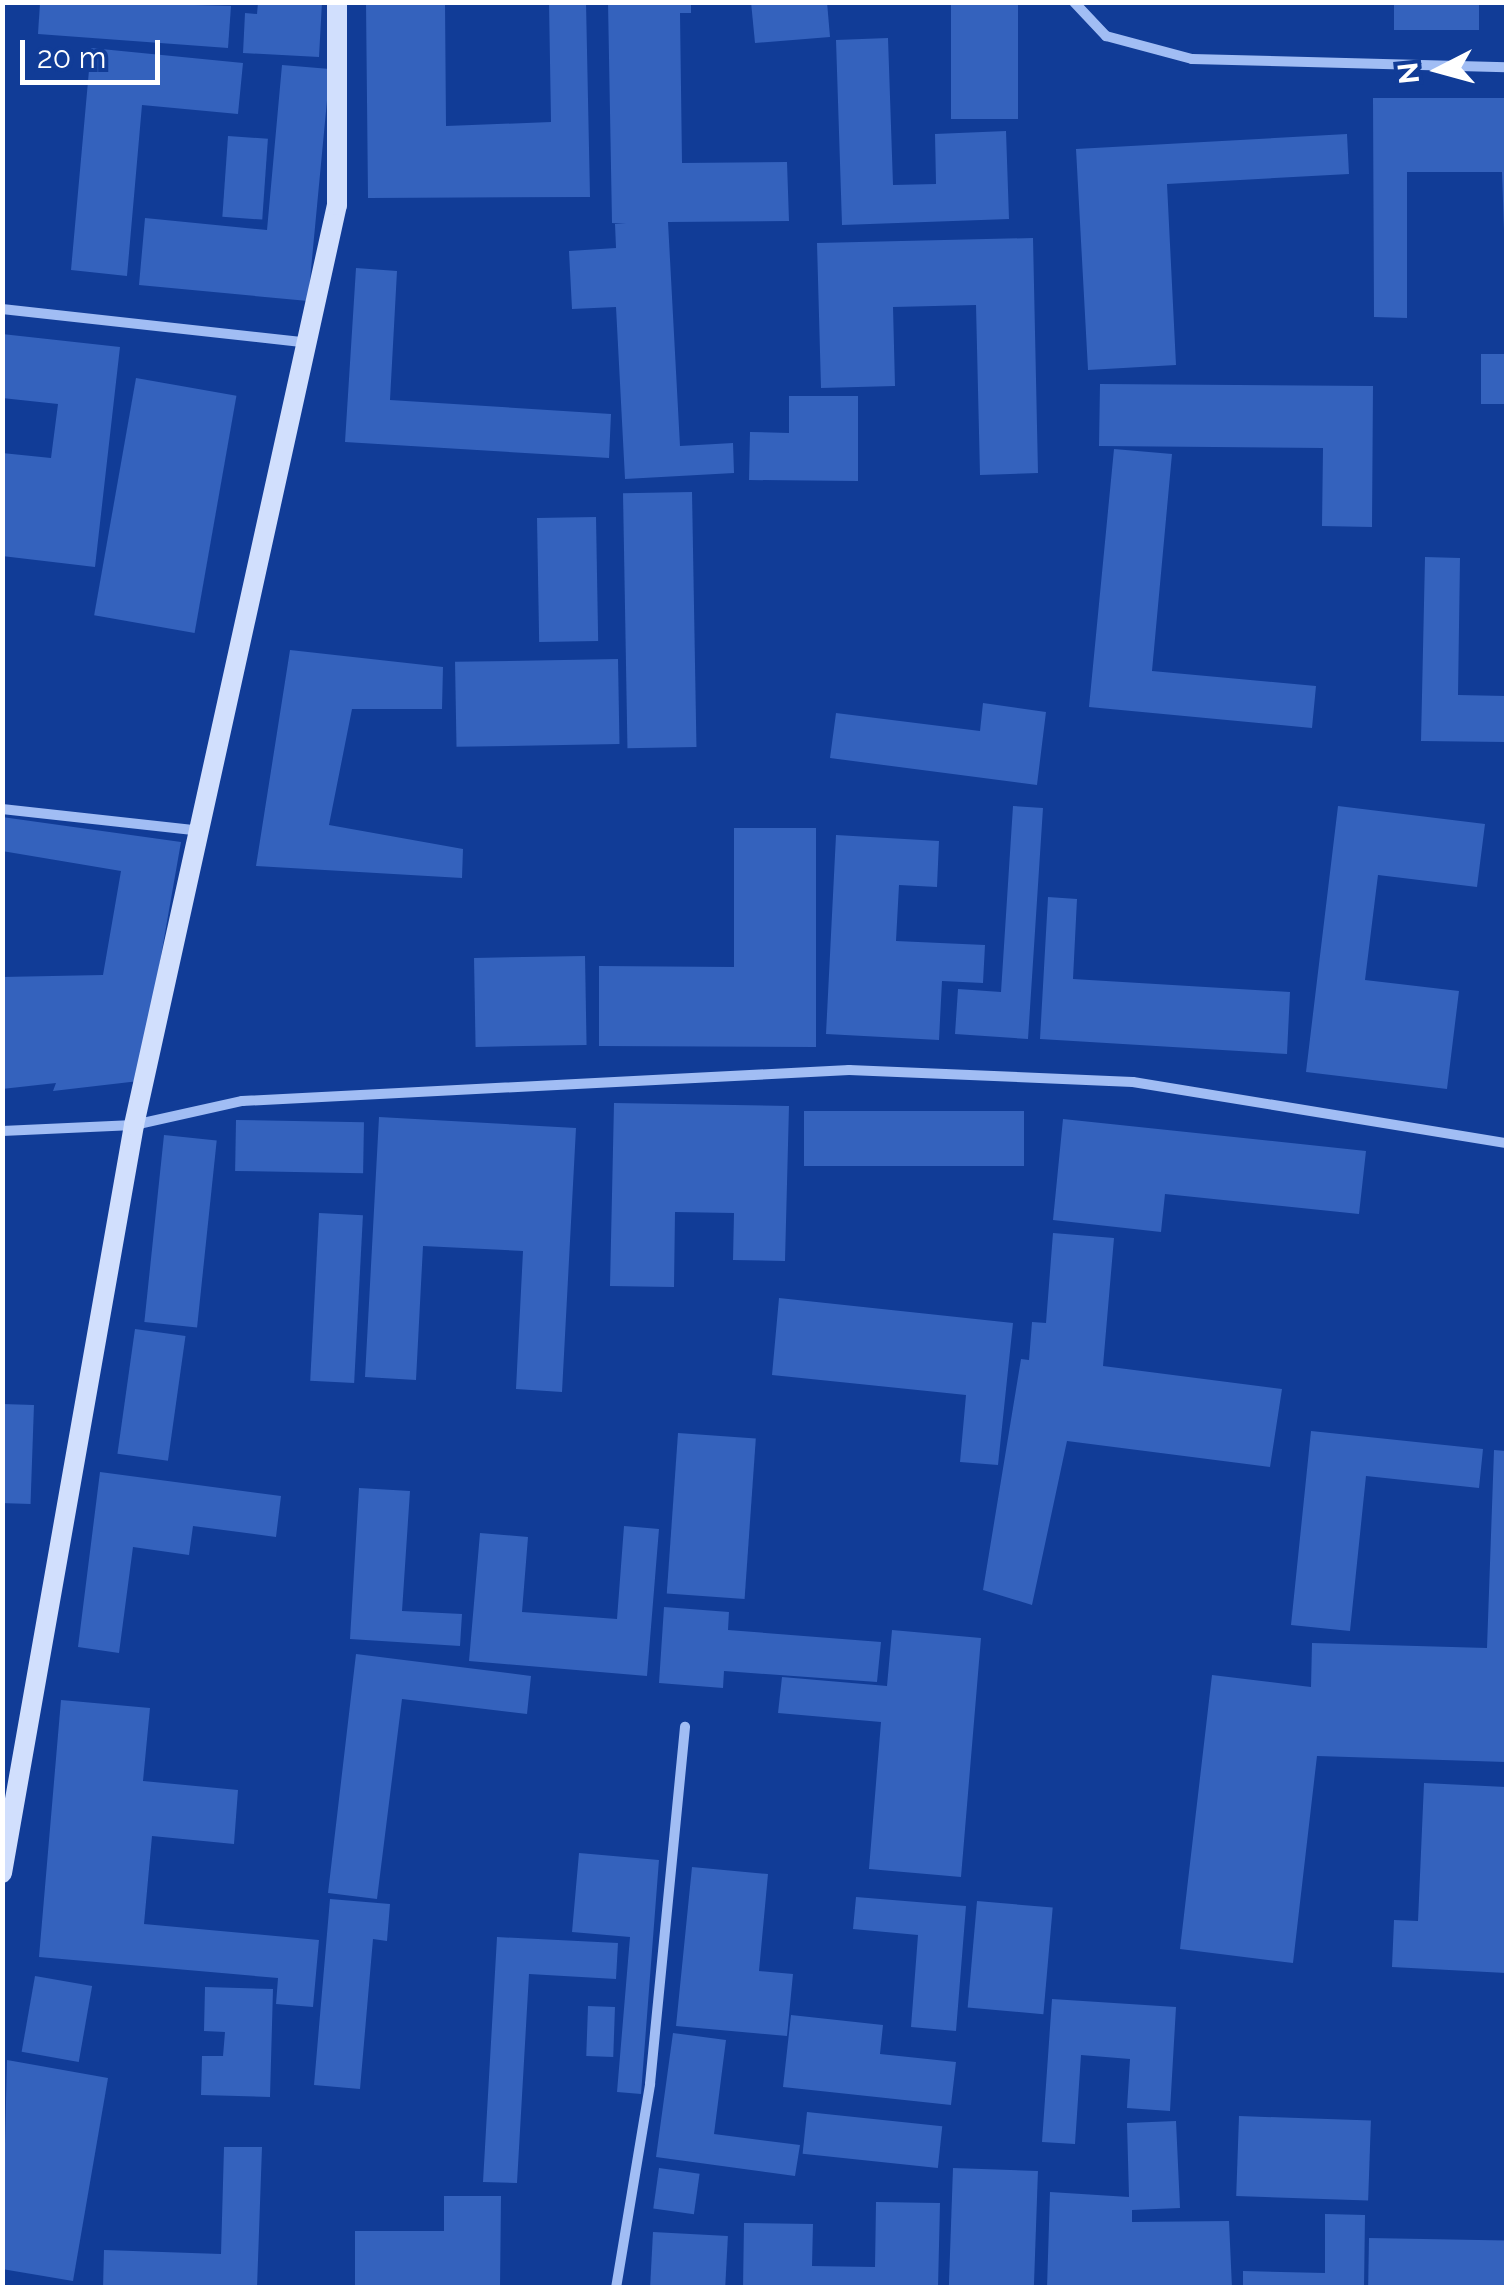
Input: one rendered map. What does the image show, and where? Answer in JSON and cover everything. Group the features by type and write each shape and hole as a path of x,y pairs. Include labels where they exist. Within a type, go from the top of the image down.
{"street":[{"path":"2,1873 134,1125 337,205 337,2"},
{"path":"1074,2 1106,36 1192,60 1506,67"},
{"path":"2,308 309,343"},
{"path":"2,809 201,831"},
{"path":"2,1131 134,1125 242,1102 848,1070 1133,1082 1506,1143"},
{"path":"616,2288 650,2084 685,1727"}],"building":[{"path":"258,2 322,2 319,57 243,53 245,13 257,14"},
{"path":"366,2 445,2 446,126 551,122 549,2 586,2 590,197 368,198"},
{"path":"608,2 691,2 691,13 680,13 682,163 787,162 789,221 668,222 680,446 733,443 734,473 625,479 616,307 572,309 569,251 616,248 615,224 626,224 612,223"},
{"path":"751,2 827,2 830,37 755,43"},
{"path":"1394,2 1479,2 1479,30 1394,30"},
{"path":"40,3 231,6 228,48 38,34"},
{"path":"951,3 1018,3 1018,119 951,119"},
{"path":"888,38 893,185 936,184 935,134 1006,131 1009,219 842,225 836,40"},
{"path":"91,48 243,63 238,114 142,105 127,276 71,270"},
{"path":"282,65 330,69 308,301 139,285 145,218 267,230"},
{"path":"1373,98 1506,98 1506,289 1502,172 1407,172 1407,318 1374,317"},
{"path":"1347,134 1349,174 1167,184 1176,365 1088,370 1076,149"},
{"path":"228,136 268,139 262,220 222,217"},
{"path":"1033,238 1038,473 980,475 976,305 893,307 895,386 821,388 817,243"},
{"path":"356,268 397,271 390,400 611,414 609,458 345,442"},
{"path":"2,334 120,347 95,567 2,556 2,453 51,458 58,404 2,398"},
{"path":"1481,354 1506,354 1506,404 1481,404"},
{"path":"136,378 236,396 195,633 94,615"},
{"path":"1100,384 1373,386 1372,527 1322,526 1323,448 1099,446"},
{"path":"789,396 858,396 858,481 749,480 750,432 789,433"},
{"path":"1114,449 1172,454 1152,671 1316,686 1312,728 1089,707"},
{"path":"692,492 696,747 627,748 623,493"},
{"path":"596,517 598,641 539,642 537,518"},
{"path":"1425,557 1460,558 1458,695 1506,696 1506,742 1421,741"},
{"path":"290,650 443,667 442,709 352,709 329,825 463,849 462,878 256,866"},
{"path":"618,659 619,744 457,747 455,662"},
{"path":"983,703 1046,712 1037,785 830,758 836,713 980,731"},
{"path":"1013,806 1043,808 1028,1039 955,1034 958,989 1001,992"},
{"path":"1338,806 1485,824 1477,887 1378,875 1365,980 1459,991 1447,1089 1306,1072"},
{"path":"2,817 181,842 139,1081 53,1091 56,1083 2,1089 2,977 103,975 121,871 2,851"},
{"path":"734,828 816,828 816,1047 599,1046 599,966 734,967"},
{"path":"836,835 939,841 937,887 899,885 896,941 985,945 983,983 942,981 939,1040 826,1034"},
{"path":"1048,897 1077,899 1073,979 1290,992 1287,1054 1040,1039"},
{"path":"585,956 587,1045 476,1047 474,958"},
{"path":"614,1103 789,1106 785,1261 733,1260 734,1213 675,1212 674,1287 610,1286"},
{"path":"804,1111 1024,1111 1024,1166 804,1166"},
{"path":"379,1117 576,1128 562,1392 516,1389 523,1251 423,1246 416,1380 365,1377"},
{"path":"1063,1119 1366,1151 1359,1214 1165,1194 1161,1232 1053,1220"},
{"path":"236,1120 364,1122 363,1173 235,1171"},
{"path":"164,1135 217,1141 197,1328 144,1322"},
{"path":"319,1213 363,1215 354,1383 310,1381"},
{"path":"1053,1233 1114,1238 1103,1366 1282,1389 1270,1467 1067,1441 1032,1605 983,1590 1021,1359 1029,1360 1032,1322 1046,1323"},
{"path":"779,1298 1013,1323 998,1465 960,1462 966,1395 772,1375"},
{"path":"135,1329 186,1336 168,1461 117,1454"},
{"path":"2,1404 34,1405 31,1504 2,1503"},
{"path":"1311,1431 1483,1449 1479,1488 1366,1476 1350,1631 1291,1625"},
{"path":"678,1433 756,1438 745,1599 667,1594"},
{"path":"1494,1450 1506,1451 1506,1762 1317,1756 1293,1963 1180,1949 1212,1675 1311,1687 1312,1643 1487,1648"},
{"path":"100,1472 281,1496 276,1537 193,1526 189,1555 133,1547 119,1653 78,1647"},
{"path":"359,1488 410,1491 402,1611 462,1614 460,1646 350,1639"},
{"path":"624,1526 659,1529 647,1676 469,1661 480,1533 528,1537 522,1612 617,1619"},
{"path":"664,1607 729,1612 728,1630 881,1642 877,1682 724,1671 723,1688 659,1683"},
{"path":"892,1630 981,1638 961,1877 869,1869 881,1722 778,1713 782,1677 887,1686"},
{"path":"356,1654 531,1676 527,1714 402,1699 377,1899 328,1893"},
{"path":"61,1700 150,1708 143,1781 238,1790 234,1844 152,1836 144,1924 319,1940 313,2007 276,2004 278,1978 39,1957"},
{"path":"1424,1783 1506,1787 1506,1973 1392,1967 1394,1920 1418,1921"},
{"path":"579,1853 659,1860 641,2094 617,2092 630,1937 572,1932"},
{"path":"692,1867 768,1874 759,1971 793,1974 787,2036 676,2026"},
{"path":"856,1897 966,1906 956,2031 911,2027 918,1935 853,1929"},
{"path":"330,1899 390,1904 387,1941 373,1939 360,2089 314,2085"},
{"path":"977,1901 1053,1908 1043,2014 968,2008"},
{"path":"497,1937 618,1943 616,1979 529,1974 517,2183 483,2182"},
{"path":"35,1976 92,1986 79,2062 22,2052"},
{"path":"205,1987 273,1989 270,2097 201,2095 202,2056 223,2056 225,2032 204,2031"},
{"path":"1052,1999 1176,2007 1170,2111 1127,2108 1130,2059 1081,2055 1075,2144 1042,2142"},
{"path":"588,2006 615,2007 613,2057 586,2056"},
{"path":"791,2015 883,2025 880,2054 956,2062 951,2105 783,2087"},
{"path":"673,2033 726,2040 714,2134 800,2145 795,2176 656,2157"},
{"path":"7,2060 108,2078 73,2281 2,2269"},
{"path":"807,2112 942,2126 938,2168 803,2154"},
{"path":"1239,2116 1371,2121 1368,2201 1236,2196"},
{"path":"1176,2121 1180,2208 1132,2210 1132,2222 1229,2221 1232,2288 1047,2288 1050,2192 1129,2197 1127,2123"},
{"path":"224,2147 262,2147 257,2288 103,2288 104,2250 221,2254"},
{"path":"659,2168 700,2174 694,2214 653,2209"},
{"path":"953,2168 1038,2171 1034,2288 949,2288"},
{"path":"444,2196 501,2196 500,2288 355,2288 355,2231 444,2231"},
{"path":"876,2202 940,2203 938,2288 743,2288 744,2223 813,2224 812,2266 875,2267"},
{"path":"1325,2214 1365,2215 1364,2288 1243,2288 1243,2271 1325,2273"},
{"path":"653,2232 728,2236 725,2288 650,2288"},
{"path":"1369,2238 1506,2240 1505,2288 1368,2288"}]}
